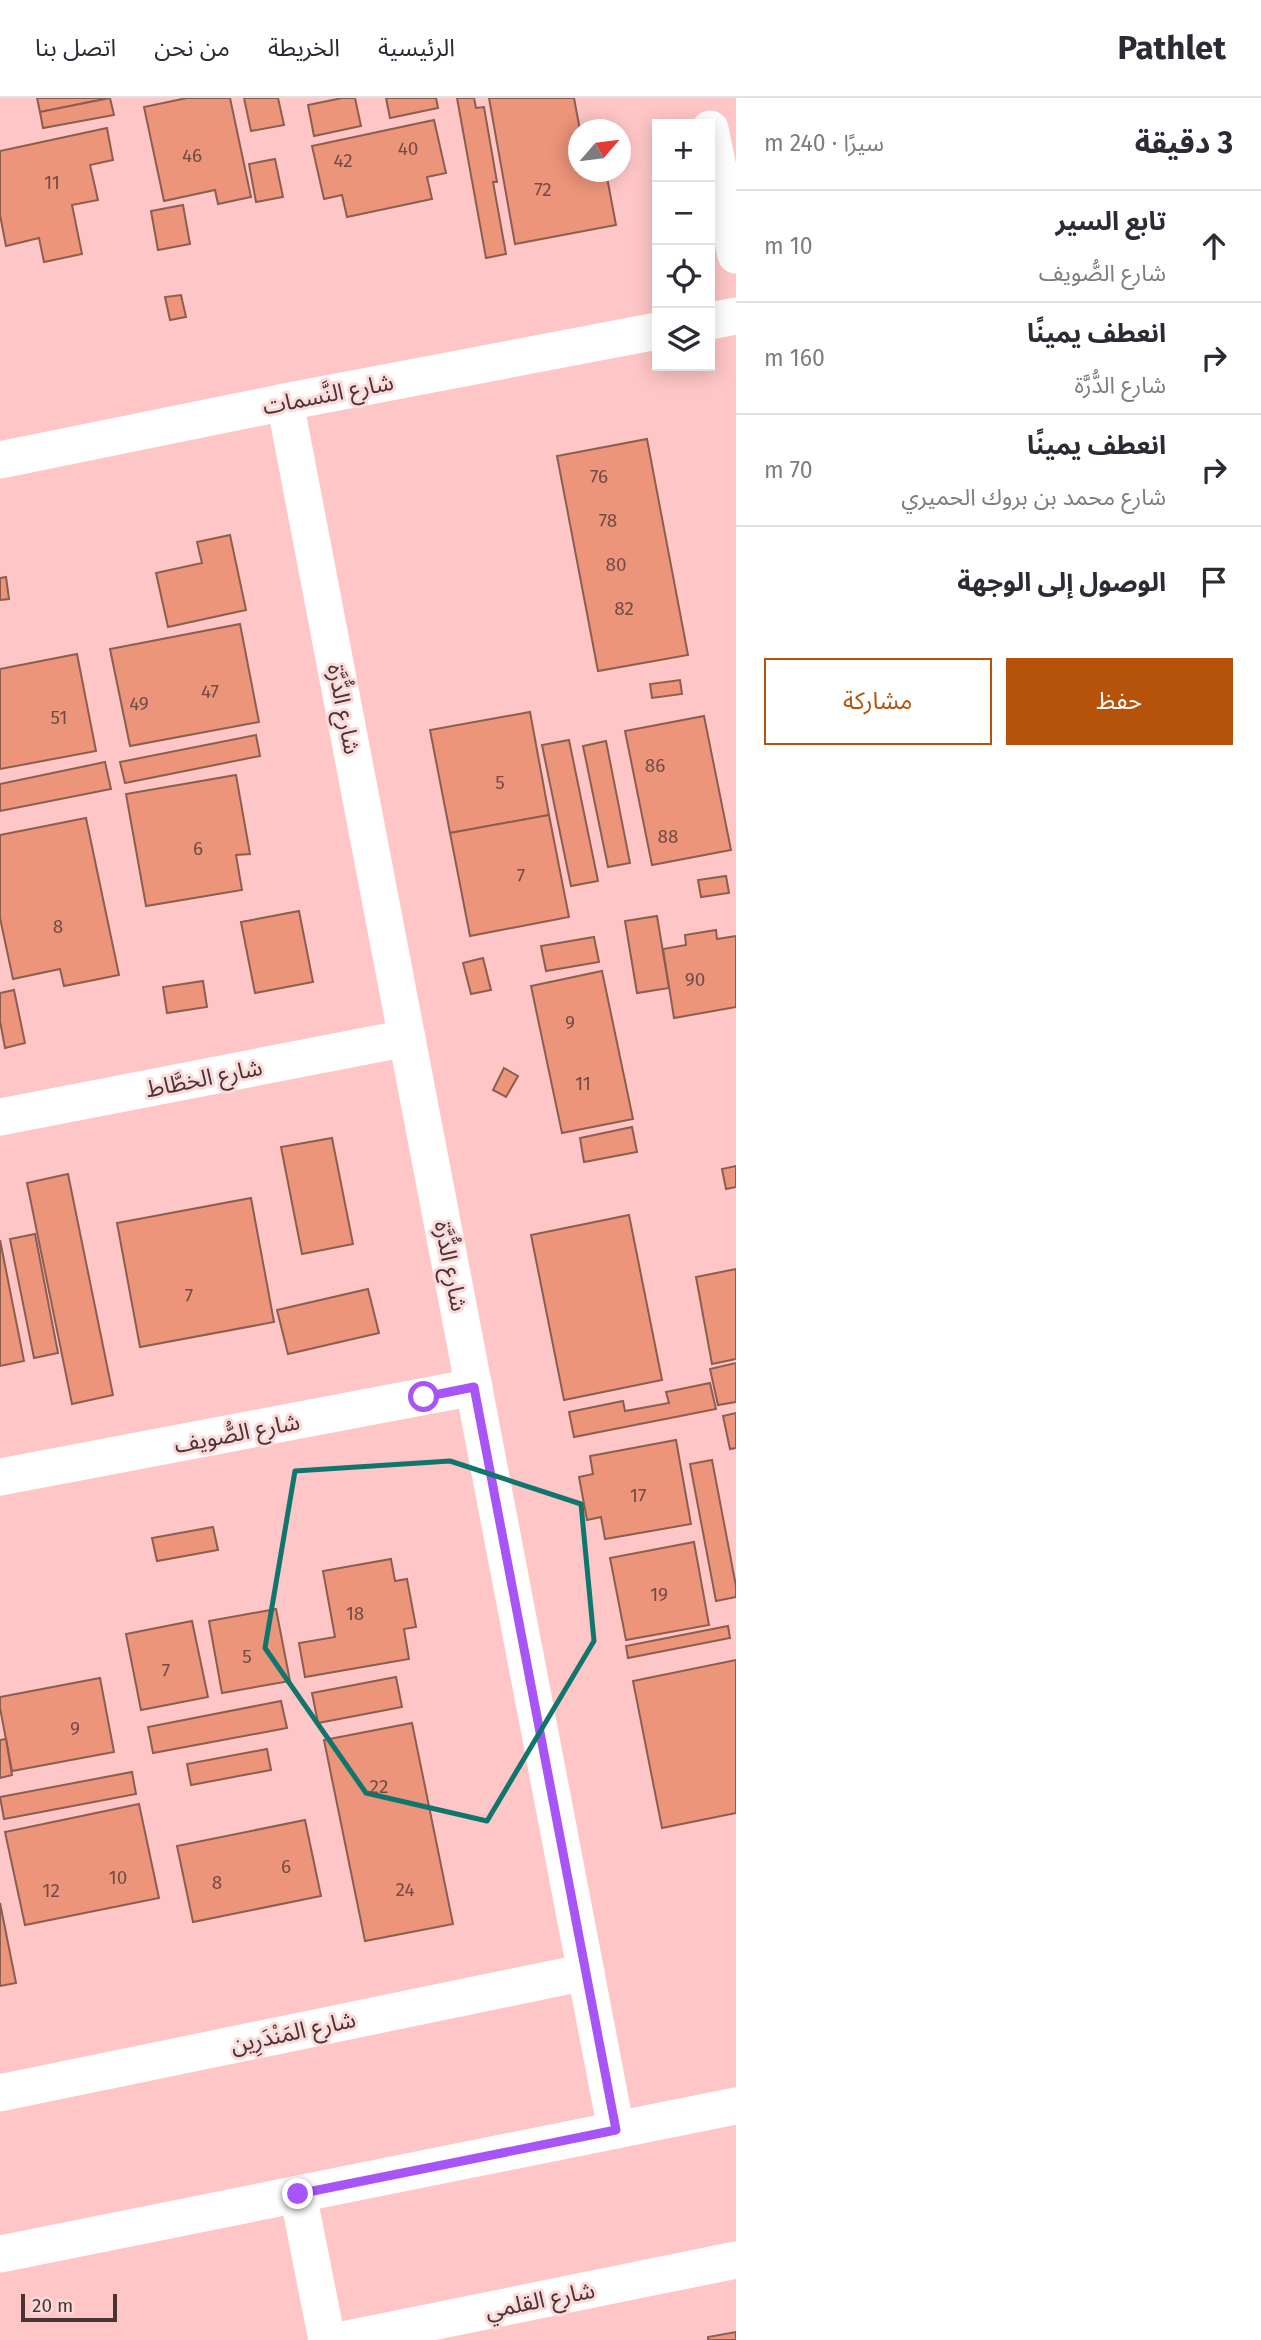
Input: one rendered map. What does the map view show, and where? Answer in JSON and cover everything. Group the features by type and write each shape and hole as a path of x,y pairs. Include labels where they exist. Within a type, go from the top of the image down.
{"street":[{"path":"703,98 707,119"},
{"path":"715,155 736,255"},
{"path":"715,320 736,316"},
{"name":"شارع النَّسمات","path":"0,460 652,332"},
{"name":"شارع الدُّرَّة","path":"285,402 616,2130"},
{"name":"شارع الخطَّاط","path":"0,1117 407,1038"},
{"name":"شارع الصُّويف","path":"0,1477 474,1387"},
{"name":"شارع المَنْدَرِين","path":"0,2093 586,1972"},
{"path":"0,2254 736,2106"},
{"path":"298,2194 327,2340"},
{"name":"شارع القلمي","path":"343,2340 736,2260"}],"highlighted area":[{"path":"450,1461 581,1504 594,1641 487,1821 366,1793 265,1648 295,1471"}],"building":[{"path":"37,98 110,98 40,112"},
{"path":"110,98 114,115 43,128 40,112"},
{"path":"187,98 230,98 251,197 218,204 215,190 164,201 144,107"},
{"path":"244,98 278,98 284,125 251,131"},
{"path":"355,98 361,126 314,136 308,105"},
{"path":"386,98 436,98 438,108 390,118"},
{"path":"457,98 474,98 476,108 484,107 497,182 493,182 506,254 486,258"},
{"path":"489,98 574,98 578,119 568,119 568,182 608,182 616,225 515,244"},
{"path":"434,120 446,173 427,177 432,199 347,217 342,195 324,199 312,146"},
{"path":"107,128 113,160 90,165 98,200 72,205 82,254 44,262 39,238 6,246 0,215 0,151"},
{"path":"275,159 283,197 256,202 249,164"},
{"path":"183,205 190,244 158,250 151,211"},
{"path":"181,295 186,317 170,320 165,297"},
{"path":"647,439 688,655 598,671 557,456"},
{"path":"230,535 246,610 168,627 156,573 202,563 197,542"},
{"path":"6,577 9,599 0,600 0,578"},
{"path":"240,624 259,722 130,746 110,649"},
{"path":"77,654 96,751 0,769 0,669"},
{"path":"680,680 682,694 652,698 650,684"},
{"path":"530,712 549,815 450,833 430,730"},
{"path":"704,716 731,850 652,865 625,731"},
{"path":"256,735 260,756 125,783 120,762"},
{"path":"569,740 598,881 571,886 542,745"},
{"path":"606,741 630,863 608,867 583,746"},
{"path":"105,762 111,789 0,811 0,784"},
{"path":"236,775 250,854 236,855 242,890 146,906 126,794"},
{"path":"549,815 569,917 470,936 450,833"},
{"path":"86,818 119,975 64,986 60,969 13,979 0,918 0,835"},
{"path":"726,876 729,893 701,897 698,880"},
{"path":"299,911 313,982 255,993 241,922"},
{"path":"657,916 669,988 637,993 625,921"},
{"path":"716,930 717,939 736,936 736,1007 674,1018 663,949 686,945 685,935"},
{"path":"594,937 599,962 546,971 541,946"},
{"path":"483,958 491,990 471,994 463,963"},
{"path":"602,971 633,1119 562,1133 531,986"},
{"path":"203,981 207,1007 167,1013 163,987"},
{"path":"14,990 25,1043 5,1048 0,1021 0,993"},
{"path":"504,1068 518,1076 506,1097 493,1090"},
{"path":"632,1127 637,1152 584,1162 580,1138"},
{"path":"332,1138 353,1244 302,1254 281,1147"},
{"path":"736,1166 736,1187 726,1189 722,1169"},
{"path":"68,1174 113,1395 72,1404 27,1183"},
{"path":"251,1198 274,1322 140,1347 117,1223"},
{"path":"629,1215 662,1380 564,1400 531,1235"},
{"path":"35,1234 58,1353 34,1358 10,1239"},
{"path":"0,1240 24,1361 0,1366"},
{"path":"736,1269 736,1359 712,1364 696,1277"},
{"path":"368,1289 379,1333 288,1354 277,1310"},
{"path":"736,1363 736,1402 718,1405 710,1369"},
{"path":"710,1383 716,1409 574,1437 569,1412 623,1401 625,1411 669,1403 666,1392"},
{"path":"736,1413 736,1448 730,1449 723,1416"},
{"path":"676,1440 691,1524 605,1539 601,1517 587,1520 579,1477 593,1474 590,1456"},
{"path":"712,1460 736,1586 736,1597 716,1601 690,1464"},
{"path":"213,1527 218,1550 157,1561 152,1538"},
{"path":"694,1542 709,1625 626,1640 610,1558"},
{"path":"391,1559 395,1581 407,1579 416,1627 404,1629 409,1659 305,1677 299,1643 335,1637 323,1571"},
{"path":"276,1609 290,1681 222,1693 209,1621"},
{"path":"192,1621 208,1697 141,1710 126,1634"},
{"path":"728,1626 730,1638 628,1658 626,1646"},
{"path":"736,1660 736,1813 662,1828 633,1681"},
{"path":"396,1677 402,1707 318,1723 312,1693"},
{"path":"100,1678 114,1752 12,1771 0,1697"},
{"path":"281,1701 287,1728 153,1753 148,1727"},
{"path":"412,1723 453,1924 365,1941 324,1740"},
{"path":"6,1739 12,1775 0,1778 0,1740"},
{"path":"267,1749 271,1770 191,1785 187,1764"},
{"path":"132,1772 136,1794 4,1819 0,1797"},
{"path":"139,1804 159,1898 25,1925 5,1832"},
{"path":"305,1820 321,1896 193,1922 177,1846"},
{"path":"0,1903 16,1983 0,1986"},
{"path":"736,2332 736,2340 708,2340 708,2337"}],"route":[{"path":"298,2194 616,2130 474,1387 424,1397"}]}
